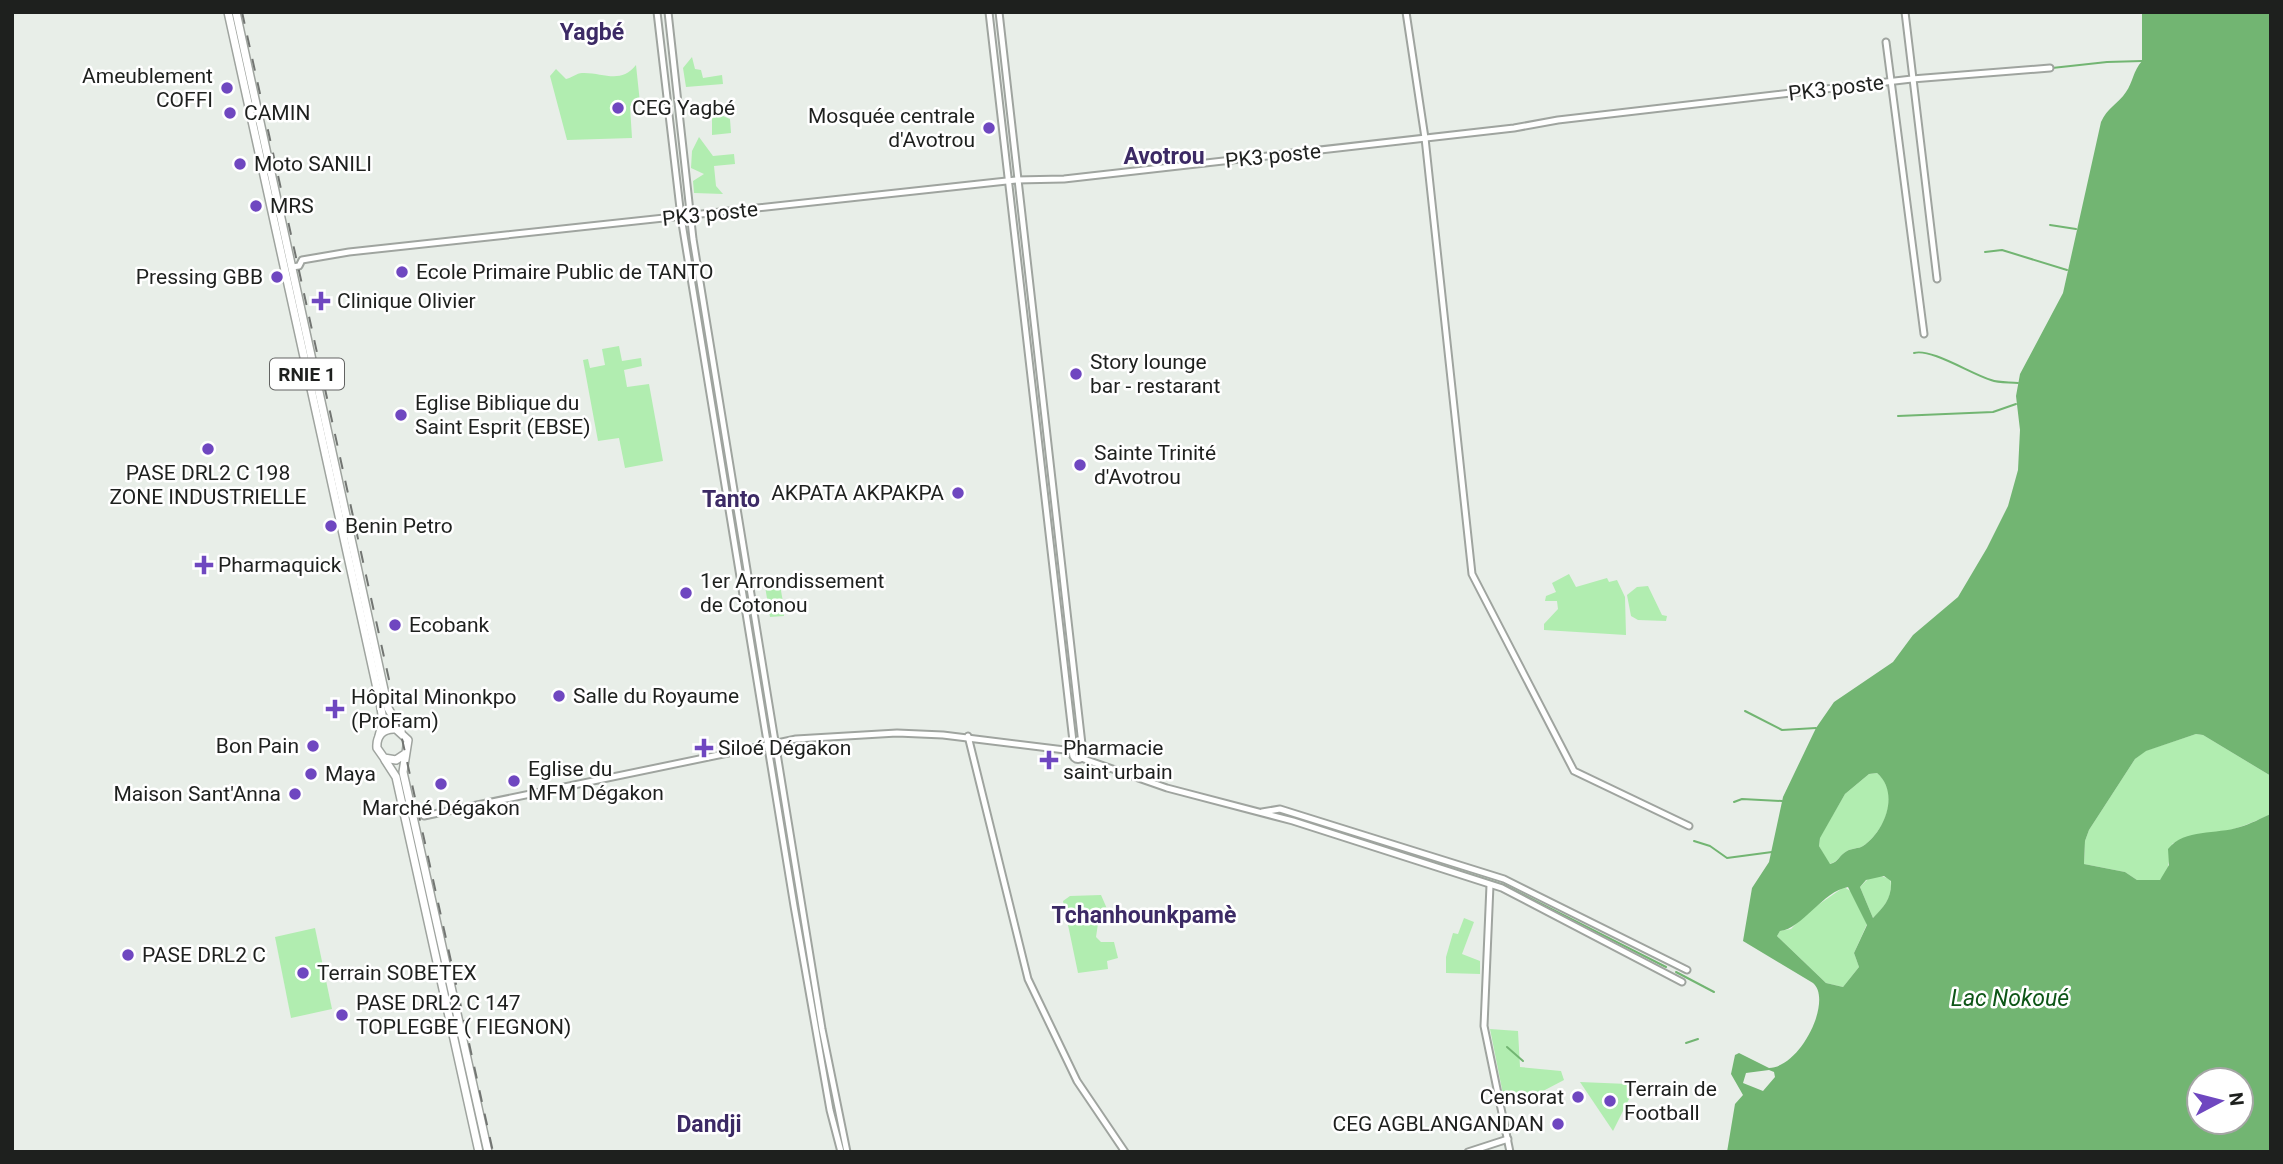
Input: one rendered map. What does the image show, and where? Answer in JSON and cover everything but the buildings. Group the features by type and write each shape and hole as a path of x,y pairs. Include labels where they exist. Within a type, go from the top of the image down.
{"highway":[{"name":"RNIE 1","path":"228,12 380,702 383,721 377,748 396,777 479,1152"},
{"name":"RNIE 1","path":"236,12 388,708 408,742 404,778 488,1152"},
{"path":"379,736 388,729 401,731"},
{"path":"382,757 394,761 405,754"}],"street":[{"path":"657,12 681,217 816,1031 841,1152"},
{"path":"668,12 690,216 822,1029 847,1152"},
{"path":"989,12 1073,753"},
{"path":"999,12 1082,755"},
{"path":"1406,12 1425,138 1472,574 1574,771 1689,826"},
{"path":"1905,12 1937,279"},
{"path":"1886,43 1924,334"},
{"name":"PK3 poste","path":"292,267 299,265 302,260 349,253 1016,180 1064,179 1891,81 2050,68"},
{"path":"424,816 776,742 897,733 968,736 1073,753 1079,749 1082,755 1167,788 1293,821 1490,885 1682,982"},
{"path":"968,736 1028,979 1077,1081 1125,1152"},
{"path":"1255,813 1279,809 1504,879 1686,970"},
{"path":"1490,885 1484,1026 1510,1152"},
{"path":"1668,975 1675,963"},
{"path":"1468,1152 1508,1139"}],"shaded area":[{"path":"692,57 695,69 701,70 703,78 722,75 723,84 686,87 683,68"},
{"path":"636,65 640,103 630,106 632,138 567,140 550,76 556,69 566,79 582,73 624,75"},
{"path":"723,116 730,119 731,133 712,135 712,118"},
{"path":"699,137 713,156 734,154 735,164 714,166 716,186 723,194 694,193 693,181 704,174 691,168 692,151"},
{"path":"619,346 622,361 641,358 642,366 624,370 627,387 649,384 663,461 625,468 619,438 598,441 583,360 588,359 590,368 605,365 602,349"},
{"path":"1569,574 1576,587 1607,578 1609,582 1617,580 1625,597 1626,635 1544,630 1544,624 1558,609 1557,601 1545,601 1546,596 1556,592 1552,583"},
{"path":"771,585 772,589 780,585 783,602 779,603 779,606 783,606 784,616 770,617 765,586"},
{"path":"1648,586 1662,615 1667,616 1666,621 1638,620 1631,616 1627,595 1637,587"},
{"path":"2196,734 2203,735 2271,776 2271,814 2230,830 2190,836 2172,844 2167,873 2160,880 2137,880 2125,872 2084,864 2085,841 2089,830 2135,759 2145,751"},
{"path":"1877,773 1888,791 1889,801 1883,822 1863,846 1849,850 1829,864 1819,846 1820,837 1845,794 1869,774"},
{"path":"1881,876 1890,879 1891,891 1873,918 1860,887 1869,878"},
{"path":"1844,887 1852,892 1867,924 1854,953 1859,967 1843,987 1826,983 1777,936 1780,931 1791,929 1805,914"},
{"path":"1101,895 1108,911 1099,917 1096,937 1101,942 1114,942 1118,958 1107,961 1108,969 1078,973 1063,901 1070,896"},
{"path":"1464,918 1474,922 1462,954 1480,961 1480,974 1446,973 1446,957 1453,933 1458,934"},
{"name":"Terrain SOBETEX","path":"315,928 332,1009 291,1018 275,937"},
{"path":"1490,1029 1518,1031 1520,1067 1561,1071 1564,1080 1520,1103 1512,1092 1503,1094"},
{"name":"Terrain de Football","path":"1580,1082 1628,1084 1632,1093 1613,1131"}],"water":[{"name":"Lac Nokoué","path":"2142,12 2271,12 2271,776 2203,735 2196,734 2146,751 2135,759 2089,830 2085,841 2084,864 2125,872 2137,880 2160,880 2169,865 2168,849 2175,842 2192,835 2240,827 2271,814 2271,1152 1727,1152 1735,1104 1743,1095 1731,1074 1735,1055 1739,1053 1769,1068 1781,1065 1802,1045 1816,1017 1819,1003 1818,991 1813,983 1743,941 1752,888 1769,862 1783,797 1816,728 1834,702 1893,662 1913,635 1958,597 2008,506 2018,470 2020,430 2016,396 2020,374 2063,293 2101,122 2126,92 2142,61","holes":["1877,773 1888,791 1887,811 1883,822 1863,846 1847,851 1830,864 1819,846 1820,838 1845,794 1869,774","1884,876 1891,881 1890,892 1881,910 1873,918 1860,887 1866,880","1848,887 1867,925 1854,953 1859,967 1843,987 1826,983 1777,936 1780,931 1796,924 1830,895","1769,1070 1774,1072 1775,1077 1763,1091 1743,1083 1746,1073"]}],"waterway":[{"path":"2052,68 2142,61"},
{"path":"2050,225 2076,229"},
{"path":"1985,252 2002,250 2067,270"},
{"path":"1914,353 1930,354 1994,381 2018,383"},
{"path":"1898,416 1993,412 2016,404"},
{"path":"1745,711 1782,730 1816,728"},
{"path":"1734,802 1742,799 1782,801"},
{"path":"1279,813 1288,816"},
{"path":"1297,819 1504,885 1666,967"},
{"path":"1694,841 1710,846 1727,858 1772,852"},
{"path":"1676,972 1714,992"},
{"path":"1686,1043 1698,1039"},
{"path":"1507,1047 1523,1061"}],"railway":[{"path":"242,12 493,1152"}],"place":[{"name":"Ameublement COFFI","path":"227,88"},
{"name":"CEG Yagbé","path":"618,108"},
{"name":"CAMIN","path":"230,113"},
{"name":"Mosquée centrale d'Avotrou","path":"989,128"},
{"name":"Moto SANILI","path":"240,164"},
{"name":"MRS","path":"256,206"},
{"name":"Ecole Primaire Public de TANTO","path":"402,272"},
{"name":"Pressing GBB","path":"277,277"},
{"name":"Clinique Olivier","path":"321,301"},
{"name":"Story lounge bar - restarant","path":"1076,374"},
{"name":"Eglise Biblique du Saint Esprit (EBSE)","path":"401,415"},
{"name":"PASE DRL2 C 198 ZONE INDUSTRIELLE","path":"208,449"},
{"name":"Sainte Trinité d'Avotrou","path":"1080,465"},
{"name":"AKPATA AKPAKPA","path":"958,493"},
{"name":"Benin Petro","path":"331,526"},
{"name":"Pharmaquick","path":"204,565"},
{"name":"1er Arrondissement de Cotonou","path":"686,593"},
{"name":"Ecobank","path":"395,625"},
{"name":"Salle du Royaume","path":"559,696"},
{"name":"Hôpital Minonkpo (ProFam)","path":"335,709"},
{"name":"Bon Pain","path":"313,746"},
{"name":"Siloé Dégakon","path":"704,748"},
{"name":"Pharmacie saint urbain","path":"1049,760"},
{"name":"Maya","path":"311,774"},
{"name":"Eglise du MFM Dégakon","path":"514,781"},
{"name":"Marché Dégakon","path":"441,784"},
{"name":"Maison Sant'Anna","path":"295,794"},
{"name":"PASE DRL2 C","path":"128,955"},
{"name":"Terrain SOBETEX","path":"303,973"},
{"name":"PASE DRL2 C 147 TOPLEGBE ( FIEGNON)","path":"342,1015"},
{"name":"Censorat","path":"1578,1097"},
{"name":"Terrain de Football","path":"1610,1101"},
{"name":"CEG AGBLANGANDAN","path":"1558,1124"}],"district":[{"name":"Yagbé","path":"592,32"},
{"name":"Avotrou","path":"1164,156"},
{"name":"Tanto","path":"731,499"},
{"name":"Tchanhounkpamè","path":"1144,915"},
{"name":"Dandji","path":"709,1124"}]}
